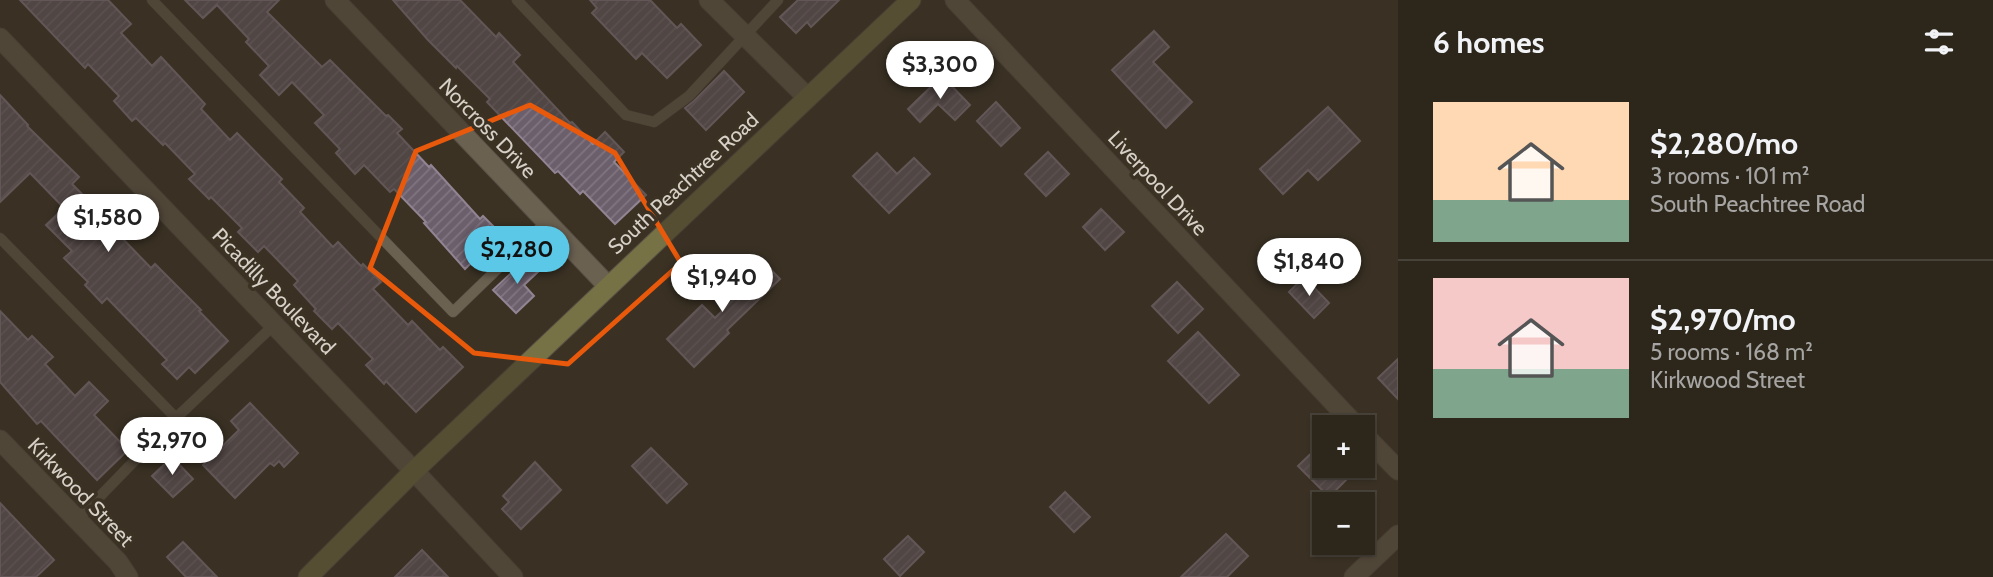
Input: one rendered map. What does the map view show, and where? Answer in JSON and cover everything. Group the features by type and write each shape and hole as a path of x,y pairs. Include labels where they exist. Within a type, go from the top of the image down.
{"main road":[{"name":"South Peachtree Road","path":"308,577 414,471 911,0"}],"street":[{"name":"Norcross Drive","path":"335,0 608,286"},
{"path":"709,0 807,97"},
{"name":"Liverpool Drive","path":"955,0 1346,415"},
{"name":"Picadilly Boulevard","path":"0,38 513,577"},
{"name":"Kirkwood Street","path":"0,440 118,562 128,577"},
{"path":"1375,446 1398,470"},
{"path":"1353,577 1398,535"}],"lane":[{"path":"152,0 453,312 546,222"},
{"path":"517,0 626,115 654,122 689,96 778,0"},
{"path":"0,238 176,418"},
{"path":"77,520 176,418 274,325"}],"highlighted area":[{"path":"530,105 615,153 681,263 568,364 474,353 370,268 416,151"}],"building":[{"path":"20,0 108,0 131,24 121,33 152,66 161,57 205,104 201,109 230,140 237,133 282,179 279,182 304,208 300,212 333,247 338,242 381,282 373,289 408,325 412,321 440,350 443,347 463,367 416,412 366,365 373,359 338,323 332,329 314,311 316,309 294,285 298,281 264,246 258,252 238,232 242,228 189,179 195,174 136,118 132,121 114,101 119,96 88,64 85,68"},
{"path":"185,0 279,0 267,12 322,67 330,60 386,116 388,115 402,129 397,133 429,167 431,165 480,219 483,216 501,234 465,269 394,189 390,192 364,165 355,174 336,153 340,149 315,123 324,115 292,82 279,95 260,75 269,66 246,42 249,39 217,5 203,18"},
{"path":"393,0 460,0 496,37 499,33 520,55 513,62 593,144 605,132 624,152 614,162 646,195 615,224 583,191 580,194 558,171 555,173 487,102 490,99 428,40"},
{"path":"590,0 650,0 677,28 681,24 701,45 667,78 642,53 636,59 592,13 597,8"},
{"path":"798,0 839,0 811,27 807,22 796,33 780,17"},
{"path":"1154,31 1169,47 1153,62 1192,102 1166,128 1112,70"},
{"path":"724,71 744,92 706,130 685,108"},
{"path":"942,76 970,105 955,120 938,104 920,122 908,109"},
{"path":"0,95 79,177 72,184 106,218 109,215 127,235 123,239 151,268 155,264 228,341 195,373 189,367 177,379 162,364 167,360 107,298 102,303 85,285 88,282 64,258 72,251 46,225 64,208 30,173 0,202"},
{"path":"996,102 1020,128 1001,146 977,121"},
{"path":"1328,107 1360,141 1318,180 1308,170 1283,194 1260,169"},
{"path":"1048,152 1069,174 1046,196 1025,174"},
{"path":"877,153 897,174 914,158 930,174 889,213 853,176"},
{"path":"1101,209 1124,232 1105,250 1083,227"},
{"path":"759,257 780,279 727,330 729,333 694,367 667,339 702,305 715,318 739,294 730,285"},
{"path":"527,258 539,271 524,285 534,296 516,313 493,290"},
{"path":"1304,277 1329,303 1314,318 1289,292"},
{"path":"1177,282 1203,309 1178,333 1152,306"},
{"path":"0,311 28,340 32,336 53,357 45,364 75,396 89,382 108,401 94,415 128,450 97,480 41,421 37,424 0,382"},
{"path":"1198,332 1239,375 1209,403 1168,361"},
{"path":"1398,359 1398,399 1378,378"},
{"path":"250,403 298,453 284,467 279,461 274,466 270,463 235,498 203,465 239,430 231,421"},
{"path":"651,448 687,484 667,503 632,466"},
{"path":"1312,453 1312,478 1348,478 1334,492 1324,492 1298,466"},
{"path":"172,457 193,479 173,497 152,476"},
{"path":"535,462 561,490 521,529 502,509 509,502 503,496"},
{"path":"1065,492 1090,517 1074,532 1050,507"},
{"path":"0,503 54,560 36,577 0,577"},
{"path":"1226,534 1248,556 1227,577 1181,577"},
{"path":"908,536 924,552 900,576 884,559"},
{"path":"183,542 217,577 186,577 167,557"},
{"path":"422,550 448,577 395,577"}]}
